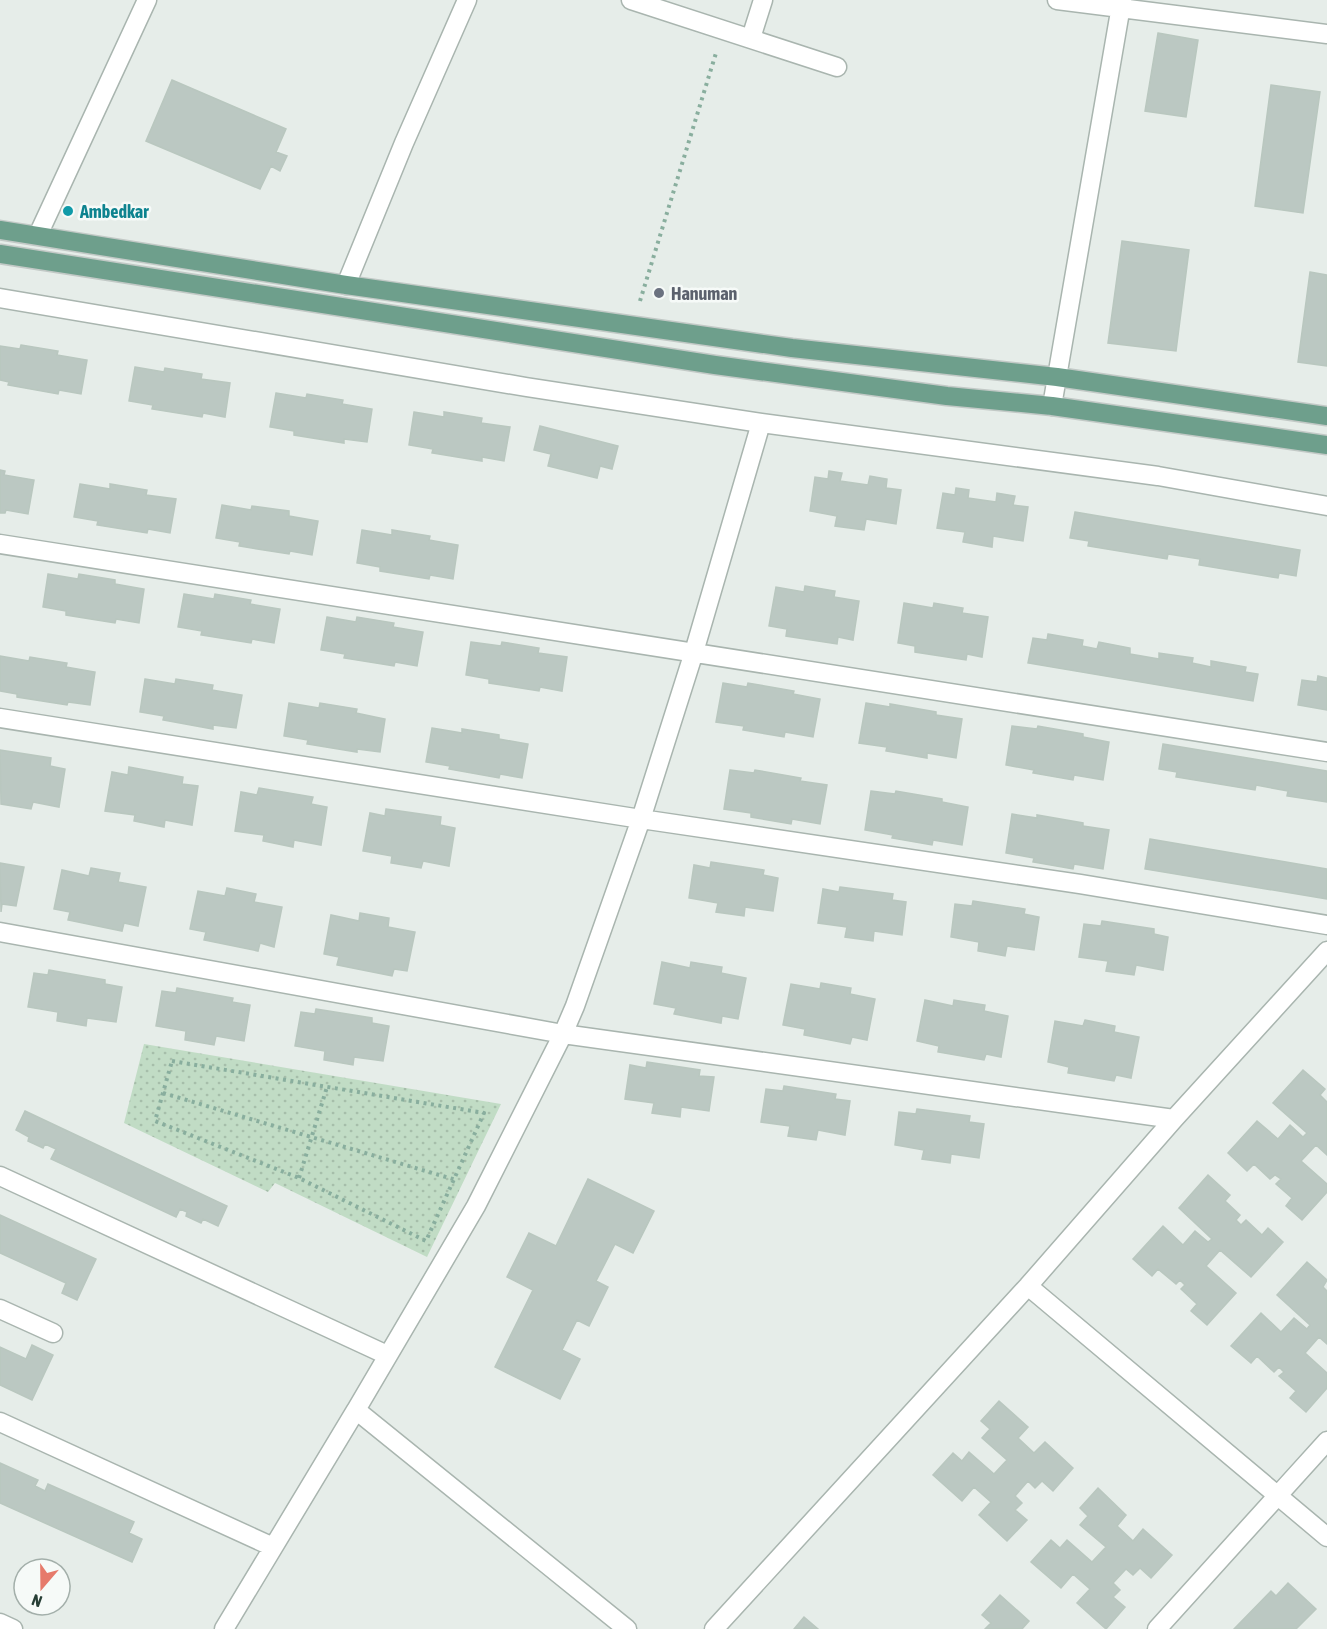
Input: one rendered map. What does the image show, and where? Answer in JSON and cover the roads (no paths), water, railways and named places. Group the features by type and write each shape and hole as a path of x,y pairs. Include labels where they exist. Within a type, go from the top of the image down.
{"main road":[{"path":"0,230 346,285 792,348 1057,377 1327,416"},
{"path":"0,254 669,358 947,396 1052,406 1327,445"}],"street":[{"path":"38,236 147,0"},
{"path":"346,285 404,143 467,0"},
{"path":"631,0 837,67"},
{"path":"751,38 763,0"},
{"path":"1057,0 1121,4 1327,34"},
{"path":"1052,406 1121,4"},
{"path":"0,298 526,387 761,423 1158,476 1327,506"},
{"path":"224,1629 484,1191 563,1034 641,819 694,652 761,423"},
{"path":"0,544 1327,752"},
{"path":"0,718 641,819 1080,884 1327,925"},
{"path":"0,932 563,1034 1174,1119"},
{"path":"714,1629 1028,1286 1174,1119 1327,951"},
{"path":"0,1176 387,1355"},
{"path":"1028,1286 1327,1537"},
{"path":"0,1309 53,1333"},
{"path":"356,1410 627,1629"},
{"path":"0,1422 273,1547"},
{"path":"1157,1629 1327,1440"},
{"path":"0,1623 13,1629"}],"place":[{"name":"Ambedkar","path":"68,211"},
{"name":"Hanuman","path":"659,293"}]}
